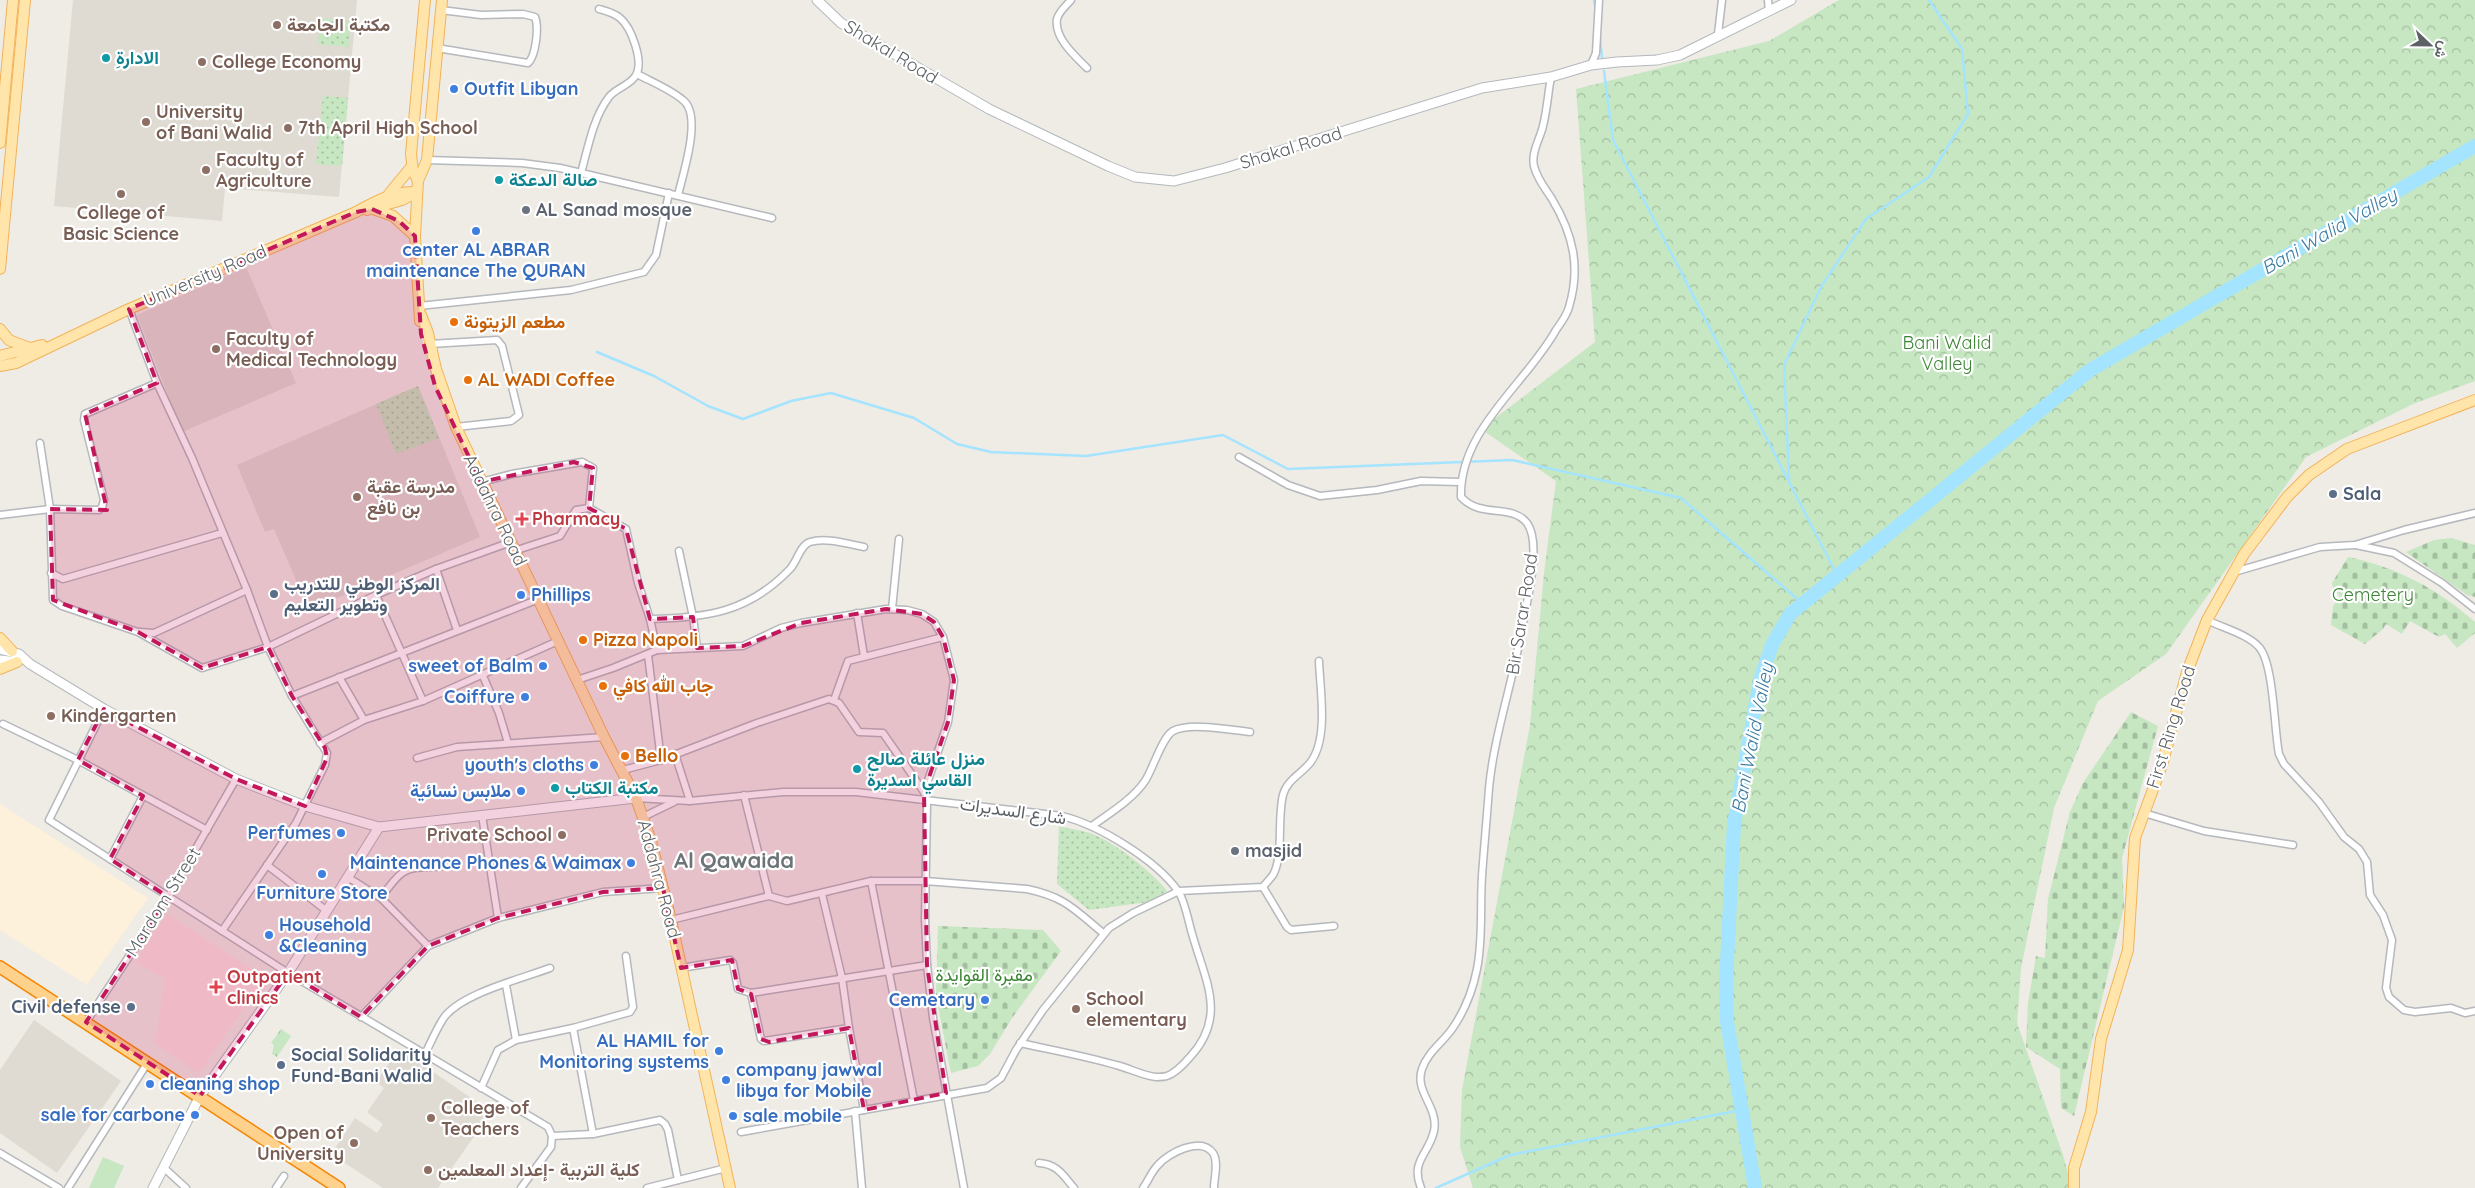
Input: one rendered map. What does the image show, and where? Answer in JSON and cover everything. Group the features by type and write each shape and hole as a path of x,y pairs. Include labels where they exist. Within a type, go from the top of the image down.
{"highway":[{"path":"1,967 339,1188"}],"main road":[{"path":"0,143 13,0"},
{"path":"0,269 25,0"},
{"name":"Addahra Road","path":"418,181 412,166 425,0"},
{"name":"Shakal Road","path":"817,0 841,23 989,109 1108,166 1135,176 1158,180 1191,178 1216,171 1482,88 1551,77 1591,66 1669,58 1680,55 1718,34 1790,0"},
{"name":"Addahra Road","path":"442,5 427,160 418,181 415,236 421,334 435,386 444,410 456,427"},
{"path":"388,196 412,166"},
{"name":"University Road","path":"0,373 5,366 129,309 356,212 388,196 400,192 417,192"},
{"name":"University Road","path":"356,212 402,200 417,192"},
{"path":"372,209 393,216 415,236"},
{"name":"Addahra Road","path":"420,311 441,387 456,427 604,737 623,770 644,816 671,920 730,1188"},
{"path":"0,329 10,340 31,348"},
{"name":"University Road","path":"0,356 55,343"},
{"name":"First Ring Road","path":"2074,1188 2074,1168 2090,1112 2101,1039 2128,950 2135,838 2162,765 2187,672 2207,620 2232,572 2287,497 2309,475 2347,449 2475,400"},
{"path":"0,638 12,651 30,664 104,709 236,779 305,806 379,827 636,798"},
{"path":"0,649 12,651"},
{"path":"0,660 30,664"},
{"path":"0,669 17,662"},
{"path":"153,1188 200,1096 288,973 349,878 379,827"}],"street":[{"path":"1071,0 1059,15 1057,26 1071,53 1087,68"},
{"path":"1591,66 1596,53 1599,0"},
{"path":"1718,34 1722,0"},
{"path":"1768,0 1769,11"},
{"path":"437,48 528,63 533,56 537,25 535,18 523,14 481,15 442,5"},
{"path":"598,9 615,14 623,21 637,51 637,74"},
{"path":"581,173 595,126 609,97 637,74"},
{"path":"637,74 681,98 688,106 691,134 678,195"},
{"path":"1239,457 1288,484 1320,496 1377,490 1421,481 1460,482 1475,440 1492,415 1547,347 1569,308 1576,268 1572,241 1564,221 1539,179 1534,164 1536,142 1543,127 1551,77"},
{"path":"427,160 522,163 581,173 772,218"},
{"path":"420,311 571,290 644,272 656,255 669,193"},
{"path":"129,309 158,383 192,458 247,590 268,647 292,696 327,753 325,765 296,824 222,931"},
{"path":"430,344 497,340 502,346 519,415 511,421 456,427"},
{"path":"0,516 50,508 99,510 104,500 84,420 85,414 158,383"},
{"path":"40,443 50,508 52,600 138,632 202,668 268,647 376,595 436,569 512,546 560,536 576,510 589,508 626,530 638,584 650,619 657,650"},
{"path":"481,482 512,474 582,462 593,468 589,508"},
{"name":"Bir Sarar Road","path":"1421,1188 1417,1167 1434,1132 1435,1122 1433,1112 1420,1088 1419,1077 1426,1061 1459,1017 1477,968 1490,785 1517,656 1533,565 1532,539 1527,524 1516,515 1469,506 1461,497 1460,482"},
{"path":"2355,545 2404,530 2475,513"},
{"path":"51,573 63,578 222,533"},
{"path":"892,609 898,539"},
{"path":"650,619 693,617 745,604 775,584 792,567 806,544 810,542 838,542 864,547"},
{"path":"2232,572 2320,546 2355,545 2394,553 2442,583 2475,609"},
{"path":"679,551 693,617 697,648"},
{"path":"436,569 457,630"},
{"path":"138,632 154,633 247,590"},
{"path":"376,595 423,701"},
{"path":"292,696 400,652 538,600"},
{"path":"577,680 648,655 657,650 743,646 781,628 857,613 892,609 922,614 934,622 943,637 954,680 948,722 924,792"},
{"path":"857,613 864,656"},
{"path":"2207,620 2245,637 2259,647 2264,656 2268,671 2279,754 2284,764 2319,802 2344,837 2364,855 2369,874 2370,895 2386,920 2392,940 2386,988 2389,997 2404,1010 2415,1012 2451,1008 2465,1013 2475,1011"},
{"path":"834,700 848,661 943,637"},
{"path":"320,743 364,720 423,701 483,676 558,641"},
{"path":"648,655 661,760"},
{"path":"741,1132 946,1093 987,1088 995,1084 1043,1010 1103,934 1133,913 1179,891 1263,887 1273,875 1276,862 1283,795 1288,784 1310,762 1318,748 1321,734 1319,661"},
{"path":"483,676 499,713 508,743"},
{"path":"339,677 364,720"},
{"path":"623,770 661,760 757,723 829,699 839,703 859,732 882,732 924,792 927,801 925,881 927,965 933,1018 964,1188"},
{"path":"104,709 49,820 288,973 548,1127 552,1136 551,1147 521,1188"},
{"path":"3,724 78,760 207,830"},
{"path":"1092,826 1139,789 1155,765 1168,735 1173,731 1188,727 1250,732"},
{"path":"417,758 457,747 604,737"},
{"path":"675,754 690,802"},
{"name":"Mardom Street","path":"86,1022 168,897 236,779"},
{"name":"شارع السديرات","path":"636,798 690,802 744,795 838,792 1062,816 1092,826 1125,845 1153,866 1179,891"},
{"path":"744,795 769,896"},
{"path":"110,860 144,796"},
{"name":"شارع السديرات","path":"644,816 675,801"},
{"path":"2144,813 2204,831 2293,845"},
{"path":"482,816 498,918"},
{"path":"267,865 327,911"},
{"path":"380,898 404,869 446,866"},
{"path":"349,878 380,898 428,946"},
{"path":"671,920 769,896 787,901 871,881 925,881 1044,892 1067,903 1103,934"},
{"path":"871,881 887,971 914,1100"},
{"path":"1263,887 1290,930 1334,926"},
{"path":"361,1017 428,946 498,918 603,892 663,888"},
{"path":"1020,1043 1115,1064 1155,1077 1167,1076 1177,1071 1199,1047 1207,1034 1211,1018 1210,993 1204,969 1179,891"},
{"path":"822,894 842,978 864,1110"},
{"path":"481,1088 498,1050 516,1040 573,1028 632,1010 626,956"},
{"path":"681,968 730,960 733,963 738,989 751,993 927,965"},
{"path":"425,1054 443,1019 455,1007 481,993 550,968"},
{"path":"506,985 516,1040"},
{"path":"751,993 764,1041 849,1028"},
{"path":"573,1028 593,1134"},
{"path":"68,1188 148,1062"},
{"path":"855,1111 862,1188"},
{"path":"552,1136 593,1134 660,1120 668,1130 678,1180"},
{"path":"1144,1188 1157,1165 1170,1155 1194,1146 1206,1148 1213,1154 1216,1162 1214,1188"},
{"path":"0,1153 59,1188"},
{"path":"1039,1163 1058,1168 1074,1188"},
{"path":"163,1167 186,1188"},
{"path":"647,1188 726,1168"},
{"path":"276,1188 284,1176"}],"highlighted area":[{"path":"372,209 399,221 415,236 421,334 435,386 481,482 574,462 593,468 589,508 626,529 650,619 693,617 697,648 743,646 801,623 886,609 922,614 934,622 943,637 954,680 948,722 924,792 927,965 946,1093 864,1110 849,1028 769,1042 761,1039 751,994 738,989 732,960 681,968 663,888 603,892 498,918 428,946 361,1017 288,973 200,1096 86,1022 168,897 110,859 143,796 78,760 104,709 236,779 305,806 327,758 325,748 292,696 268,647 202,668 138,632 53,600 50,509 107,510 85,414 157,383 129,309 356,212"}],"shaded area":[{"name":"University of Bani Walid","path":"73,0 357,0 339,197 225,188 222,221 54,206"},
{"name":"Faculty of Medical Technology","path":"246,267 296,383 182,432 137,315"},
{"name":"مدرسة عقبة بن نافع","path":"418,386 480,537 309,610 274,529 265,532 237,465"},
{"path":"0,804 148,898 87,985 0,930"},
{"path":"167,914 265,978 199,1073 155,1043 165,979 136,962"},
{"path":"34,1020 121,1081 57,1173 0,1133 0,1070"},
{"name":"College of Teachers","path":"399,1048 491,1112 438,1188 383,1188 331,1154 355,1118 377,1133 383,1124 367,1112 384,1088 376,1082"}],"green space":[{"name":"Bani Walid Valley","path":"1839,0 2475,0 2475,381 2413,404 2306,457 2166,654 2098,701 2054,808 2021,968 2017,1023 2063,1155 2072,1188 1473,1188 1460,1147 1462,1090 1530,725 1544,573 1556,481 1481,429 1595,342 1576,89 1769,41"},
{"path":"320,18 351,21 349,47 318,44"},
{"path":"323,96 348,98 342,166 316,164"},
{"path":"418,386 439,438 396,454 376,404"},
{"path":"2451,538 2475,545 2475,597 2467,595 2406,552 2434,540"},
{"name":"Cemetery","path":"2348,557 2400,573 2416,581 2446,599 2475,622 2475,633 2457,648 2445,634 2439,637 2410,621 2402,634 2386,624 2383,629 2365,644 2331,625 2333,606 2340,596 2333,588 2332,583"},
{"path":"2131,712 2158,726 2122,858 2124,907 2074,1116 2061,1108 2060,1069 2026,1047 2028,1003 2036,956 2045,958 2048,899 2070,812 2083,783"},
{"path":"1059,826 1090,833 1109,842 1142,866 1167,891 1148,902 1089,910 1057,884"},
{"name":"مقبرة القوايدة","path":"938,926 1043,930 1061,951 1012,1018 990,1054 978,1066 951,1073 936,996"},
{"path":"281,1029 291,1036 277,1057 272,1054 274,1045 271,1043"},
{"path":"103,1157 124,1166 114,1188 89,1188"}],"waterway":[{"path":"1594,0 1596,11"},
{"path":"1789,479 1784,365 1821,287 1866,219 1929,177 1968,114 1962,49 1929,0"},
{"path":"1600,39 1602,57"},
{"path":"1604,71 1613,140 1837,575"},
{"name":"Bani Walid Valley","path":"1755,1188 1727,1022 1726,982 1734,824 1760,680 1772,645 1790,614 2090,370 2475,146"},
{"path":"597,352 654,376 708,406 743,419 791,401 831,393 914,418 957,444 991,452 1086,456 1223,435 1288,469 1512,460 1681,498 1803,604"},
{"path":"1436,1188 1510,1155 1741,1110"}],"place":[{"name":"مكتبة الجامعة","path":"277,25"},
{"name":"ِالادارة","path":"106,58"},
{"name":"College Economy","path":"202,62"},
{"name":"Outfit Libyan","path":"454,89"},
{"name":"University of Bani Walid","path":"146,122"},
{"name":"7th April High School","path":"288,128"},
{"name":"Faculty of Agriculture","path":"206,170"},
{"name":"صالة الدعكة","path":"499,180"},
{"name":"College of Basic Science","path":"121,194"},
{"name":"AL Sanad mosque","path":"526,210"},
{"name":"center AL ABRAR maintenance The QURAN","path":"476,231"},
{"name":"مطعم الزيتونة","path":"454,322"},
{"name":"Faculty of Medical Technology","path":"216,349"},
{"name":"AL WADI Coffee","path":"468,380"},
{"name":"Sala","path":"2333,494"},
{"name":"مدرسة عقبة بن نافع","path":"357,497"},
{"name":"Pharmacy","path":"522,519"},
{"name":"المركز الوطني للتدريب وتطوير التعليم","path":"274,594"},
{"name":"Phillips","path":"521,595"},
{"name":"Pizza Napoli","path":"583,640"},
{"name":"sweet of Balm","path":"543,666"},
{"name":"جاب الله كافي","path":"603,686"},
{"name":"Coiffure","path":"525,697"},
{"name":"Kindergarten","path":"51,716"},
{"name":"Bello","path":"625,756"},
{"name":"youth's cloths","path":"594,765"},
{"name":"منزل عائلة صالح القاسي اسديرة","path":"857,769"},
{"name":"مكتبة الكتاب","path":"555,788"},
{"name":"ملابس نسائية","path":"521,791"},
{"name":"Perfumes","path":"341,833"},
{"name":"Private School","path":"562,835"},
{"name":"masjid","path":"1235,851"},
{"name":"Maintenance Phones & Waimax","path":"631,863"},
{"name":"Furniture Store","path":"322,874"},
{"name":"Household &Cleaning","path":"269,935"},
{"name":"Outpatient clinics","path":"216,987"},
{"name":"Cemetary","path":"985,1000"},
{"name":"Civil defense","path":"131,1007"},
{"name":"School elementary","path":"1076,1009"},
{"name":"AL HAMIL for Monitoring systems","path":"719,1051"},
{"name":"Social Solidarity Fund-Bani Walid","path":"281,1065"},
{"name":"company jawwal libya for Mobile","path":"726,1080"},
{"name":"cleaning shop","path":"150,1084"},
{"name":"sale for carbone","path":"195,1115"},
{"name":"sale mobile","path":"733,1116"},
{"name":"College of Teachers","path":"431,1118"},
{"name":"Open of University","path":"354,1143"},
{"name":"كلية التربية -إعداد المعلمين","path":"428,1170"}],"district":[{"name":"Al Qawaida","path":"734,860"}]}
